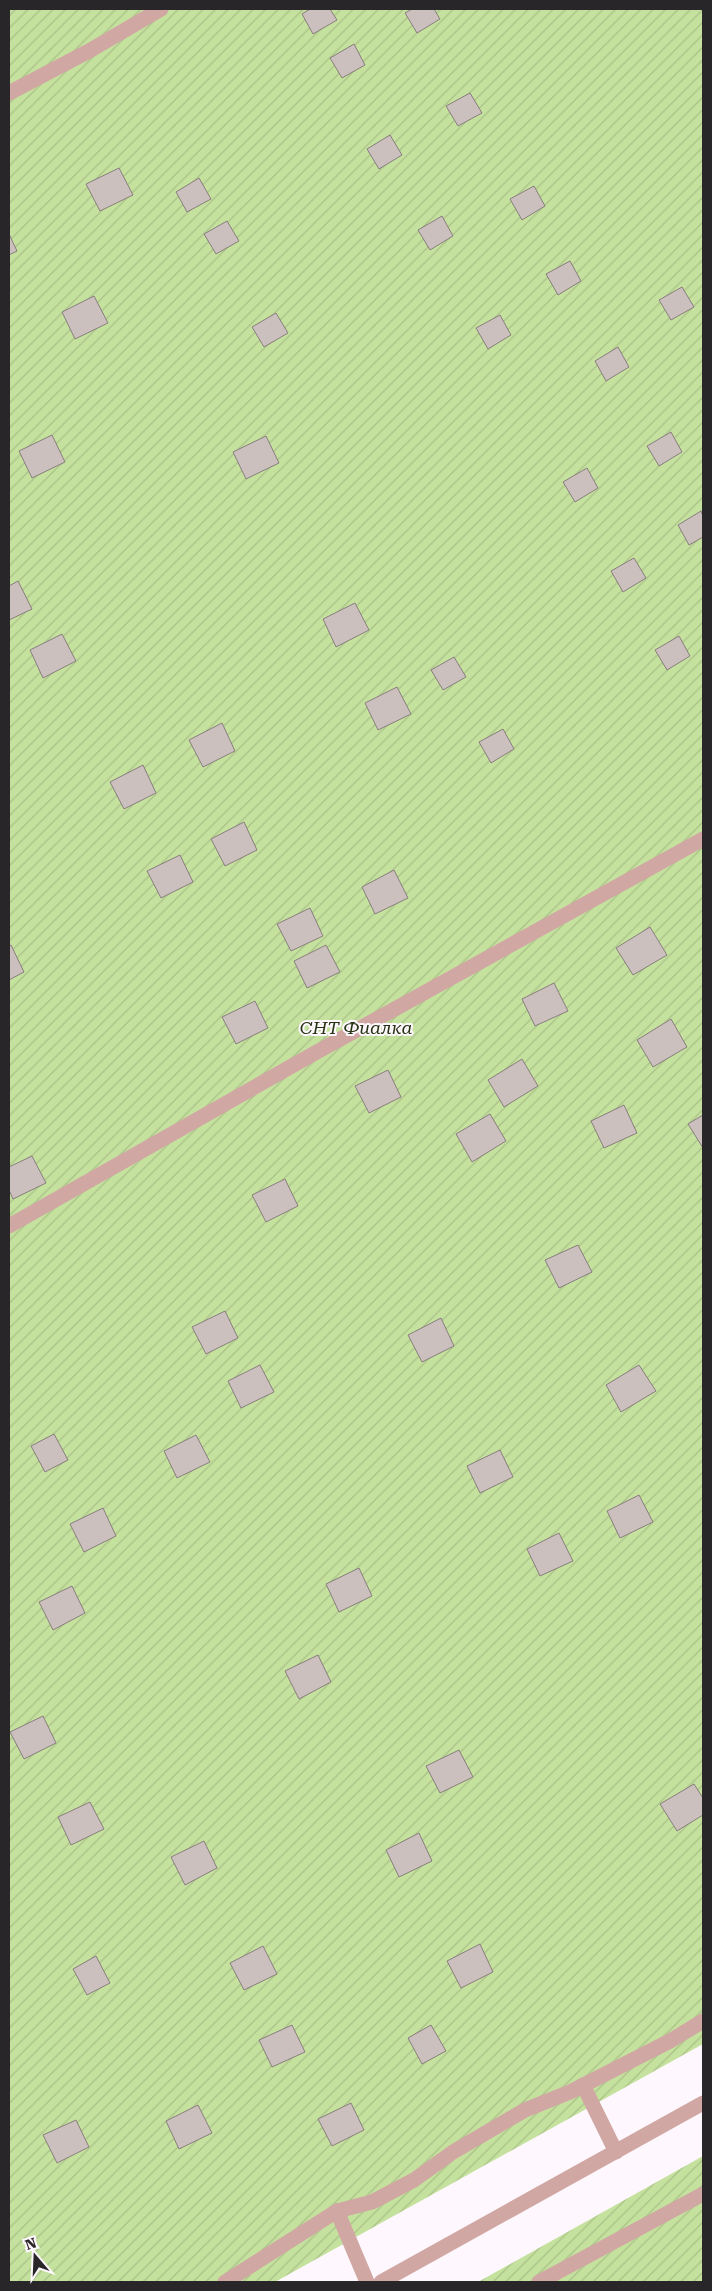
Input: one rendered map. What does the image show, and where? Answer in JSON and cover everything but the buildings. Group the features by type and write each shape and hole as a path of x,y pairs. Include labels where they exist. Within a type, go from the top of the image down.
{"street":[{"path":"9,93 161,9"},
{"path":"9,1226 315,1053 703,839"},
{"path":"225,2282 337,2211 372,2202 406,2184 452,2152 525,2110 583,2085 670,2041 703,2021"},
{"path":"583,2085 616,2152"},
{"path":"381,2282 703,2103"},
{"path":"539,2282 703,2194"},
{"path":"337,2211 367,2282"}],"green space":[{"name":"СНТ Фиалка","path":"9,9 703,9 703,2044 275,2282 9,2282"},
{"path":"703,2156 703,2282 478,2282"}]}
